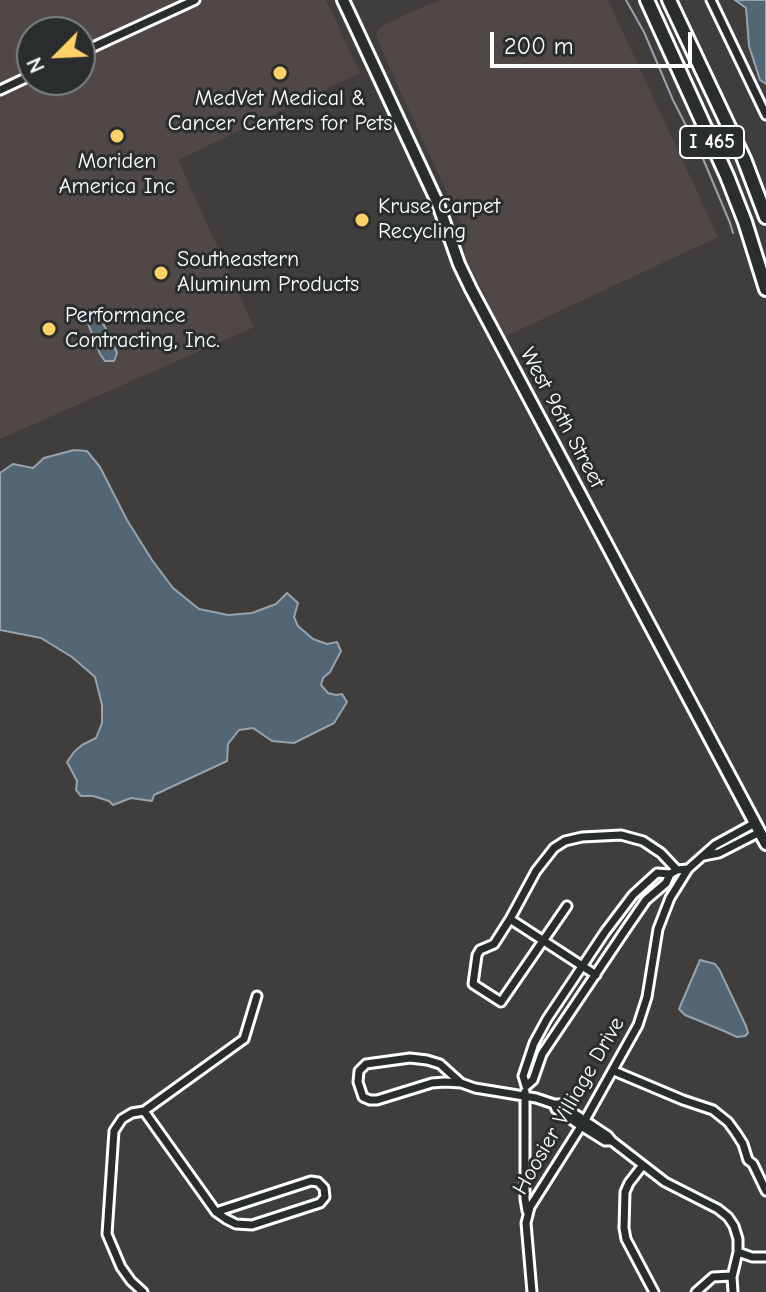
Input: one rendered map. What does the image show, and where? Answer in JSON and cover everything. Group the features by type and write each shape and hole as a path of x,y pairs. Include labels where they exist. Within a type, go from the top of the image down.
{"highway":[{"name":"I 465","path":"647,0 727,176 766,289"},
{"name":"I 465","path":"669,0 744,159 766,217"}],"street":[{"path":"96,46 195,0"},
{"name":"West 96th Street","path":"343,0 438,204 471,289 766,844"},
{"path":"711,0 766,115"},
{"name":"Hoosier Villiage Drive","path":"532,1292 527,1216 534,1199 583,1123 638,1025 644,1009 658,929 676,887 688,869 715,845 758,827"},
{"path":"567,906 501,1002 473,984 480,950 494,944 536,871 554,848 565,841 621,835 643,841 661,853 674,872"},
{"path":"527,1216 526,1086 523,1076 534,1043 605,932 633,895 657,873 688,869"},
{"path":"526,1086 533,1080 542,1054 646,900 674,872"},
{"path":"510,919 596,975"},
{"path":"143,1292 121,1267 108,1241 106,1224 114,1131 122,1119 144,1111 244,1039 257,996"},
{"path":"461,1083 440,1064 410,1058 366,1064 359,1071 358,1082 363,1097 373,1101 432,1083 461,1083 560,1104 583,1123 608,1136 671,1186 723,1213 736,1232 738,1252 732,1276 733,1292"},
{"path":"614,1071 713,1110 736,1133 766,1191"},
{"path":"144,1111 216,1212 236,1224 252,1225 320,1203 325,1197 324,1188 318,1182 311,1181 216,1212"},
{"path":"643,1165 625,1192 624,1228 626,1239 654,1292"},
{"path":"738,1252 752,1257 766,1257"},
{"path":"696,1292 713,1277 732,1276"}],"shaded area":[{"path":"0,0 326,0 360,73 178,160 254,327 0,439"},
{"path":"439,0 608,0 718,237 506,336 465,255 464,230 376,34 383,25"}],"water":[{"path":"735,0 766,0 766,84 760,80 749,46 746,8"},
{"path":"97,310 117,353 114,361 105,361 100,354 85,316 86,311"},
{"path":"74,450 87,451 100,467 152,560 173,588 199,609 228,615 252,613 276,604 287,593 298,603 294,617 298,626 313,639 327,644 337,642 341,651 321,685 328,693 342,694 347,702 334,723 294,743 272,741 253,728 239,730 228,744 227,761 154,795 152,801 131,798 113,805 93,796 81,796 67,762 82,745 96,738 102,723 102,705 95,677 72,657 41,638 0,630 0,473 13,464 33,468 44,458"},
{"path":"700,960 715,964 719,969 746,1026 748,1033 745,1036 737,1037 685,1015 679,1009"}],"waterway":[{"path":"626,0 704,161 733,233"}],"place":[{"name":"MedVet Medical & Cancer Centers for Pets","path":"280,73"},
{"name":"Moriden America Inc","path":"117,136"},
{"name":"Kruse Carpet Recycling","path":"362,220"},
{"name":"Southeastern Aluminum Products","path":"161,273"},
{"name":"Performance Contracting, Inc.","path":"49,329"}]}
